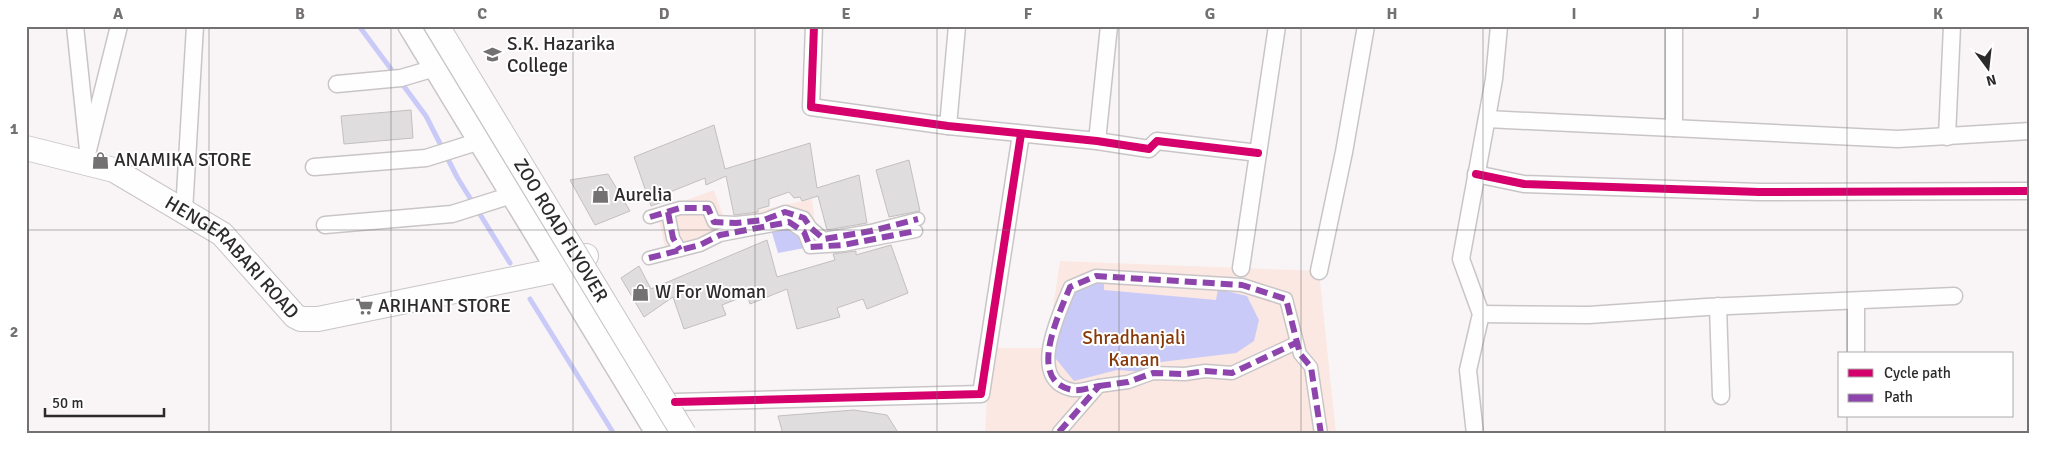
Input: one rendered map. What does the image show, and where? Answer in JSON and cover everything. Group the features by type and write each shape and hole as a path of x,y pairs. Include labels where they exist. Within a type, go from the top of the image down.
{"main road":[{"name":"ZOO ROAD FLYOVER","path":"423,26 670,434"},
{"name":"ZOO ROAD FLYOVER","path":"437,26 684,434"},
{"name":"HENGERABARI ROAD","path":"26,148 114,170 222,234 283,303 301,320 318,319 558,270 586,256"}],"street":[{"path":"74,26 88,150 119,26"},
{"path":"184,212 195,26"},
{"path":"409,26 657,434"},
{"path":"449,26 694,434"},
{"path":"814,26 811,108 948,126 1097,141 1149,149 1157,141 1258,153"},
{"path":"948,126 957,26"},
{"path":"1097,141 1109,26"},
{"path":"1241,268 1277,26"},
{"path":"1320,271 1344,152 1366,26"},
{"path":"1475,434 1468,370 1481,314 1461,259 1494,79 1499,26"},
{"path":"1674,26 1674,128"},
{"path":"1947,137 1952,26"},
{"path":"337,84 401,78 435,68"},
{"path":"1486,119 1898,139 2030,131"},
{"path":"675,402 981,394 1021,134"},
{"path":"314,167 426,158 480,141"},
{"path":"1476,174 1524,184 1749,192 2030,191"},
{"path":"325,225 452,214 512,194"},
{"path":"649,258 700,245 720,235 789,222 804,232 810,247 843,245 918,225 824,239 811,228 804,218 785,212 764,220 736,223 714,222 708,208 680,208 650,217"},
{"path":"668,212 673,238 680,250"},
{"path":"1296,343 1232,373 1205,371 1185,374 1154,373 1128,382 1074,390 1060,385 1048,367 1048,350 1053,328 1070,287 1096,276 1242,285 1286,299 1296,343 1300,354 1311,368 1321,434"},
{"path":"1481,314 1589,315 1718,306 1954,296"},
{"path":"1856,301 1856,352"},
{"path":"1718,306 1721,396"},
{"path":"1059,433 1099,386"}],"green space":[{"path":"714,190 724,218 812,199 817,239 810,247 789,222 720,235 668,261 657,211"},
{"name":"Shradhanjali Kanan","path":"1060,261 1319,271 1336,434 985,434 990,348 1047,348"}],"water":[{"path":"789,222 810,247 778,253 770,226"},
{"path":"1104,275 1104,290 1216,300 1218,289 1247,296 1259,320 1254,341 1236,353 1161,362 1144,372 1117,370 1074,381 1047,348 1074,292"}],"building":[{"path":"411,110 413,138 344,144 341,116"},
{"path":"714,125 725,169 810,143 817,188 859,175 867,223 827,230 818,196 802,201 800,197 794,198 789,192 769,199 769,206 758,209 758,212 734,215 726,176 706,185 705,178 665,194 668,200 651,206 634,157"},
{"path":"909,160 920,211 889,217 876,170"},
{"name":"Aurelia","path":"608,174 630,211 595,225 570,180"},
{"path":"767,240 777,277 835,260 833,254 856,251 856,255 891,245 908,293 867,309 863,299 837,308 840,317 797,329 787,289 750,304 747,295 722,305 726,315 684,329 673,297 644,317 621,278 639,266 651,289"},
{"path":"854,410 887,415 899,434 783,434 778,416"}],"waterway":[{"path":"359,26 426,116 457,177 510,263"},
{"path":"530,299 614,434"}],"marked path":[{"path":"650,217 680,208 708,208 714,222 736,223 764,220 785,212 804,218 811,228 824,239 871,231 918,219"},
{"path":"668,212 673,238 680,250"},
{"path":"649,258 700,245 720,235 789,222 804,232 810,247 843,245 916,231"},
{"path":"1059,432 1099,386 1073,390 1059,384 1051,374 1048,360 1054,328 1070,287 1096,276 1242,285 1286,299 1300,354 1311,367 1321,434"},
{"path":"1099,386 1128,382 1153,373 1185,374 1205,371 1232,373 1296,343"}],"cycle path":[{"path":"814,26 811,107 948,126 1097,141 1149,149 1157,141 1258,153"},
{"path":"675,402 981,394 1021,134"},
{"path":"1476,174 1524,184 1759,192 2030,191"}],"place":[{"name":"S.K. Hazarika College","path":"493,55"},
{"name":"ANAMIKA STORE","path":"100,160"},
{"name":"Aurelia","path":"600,195"},
{"name":"W For Woman","path":"641,292"},
{"name":"ARIHANT STORE","path":"364,306"}]}
